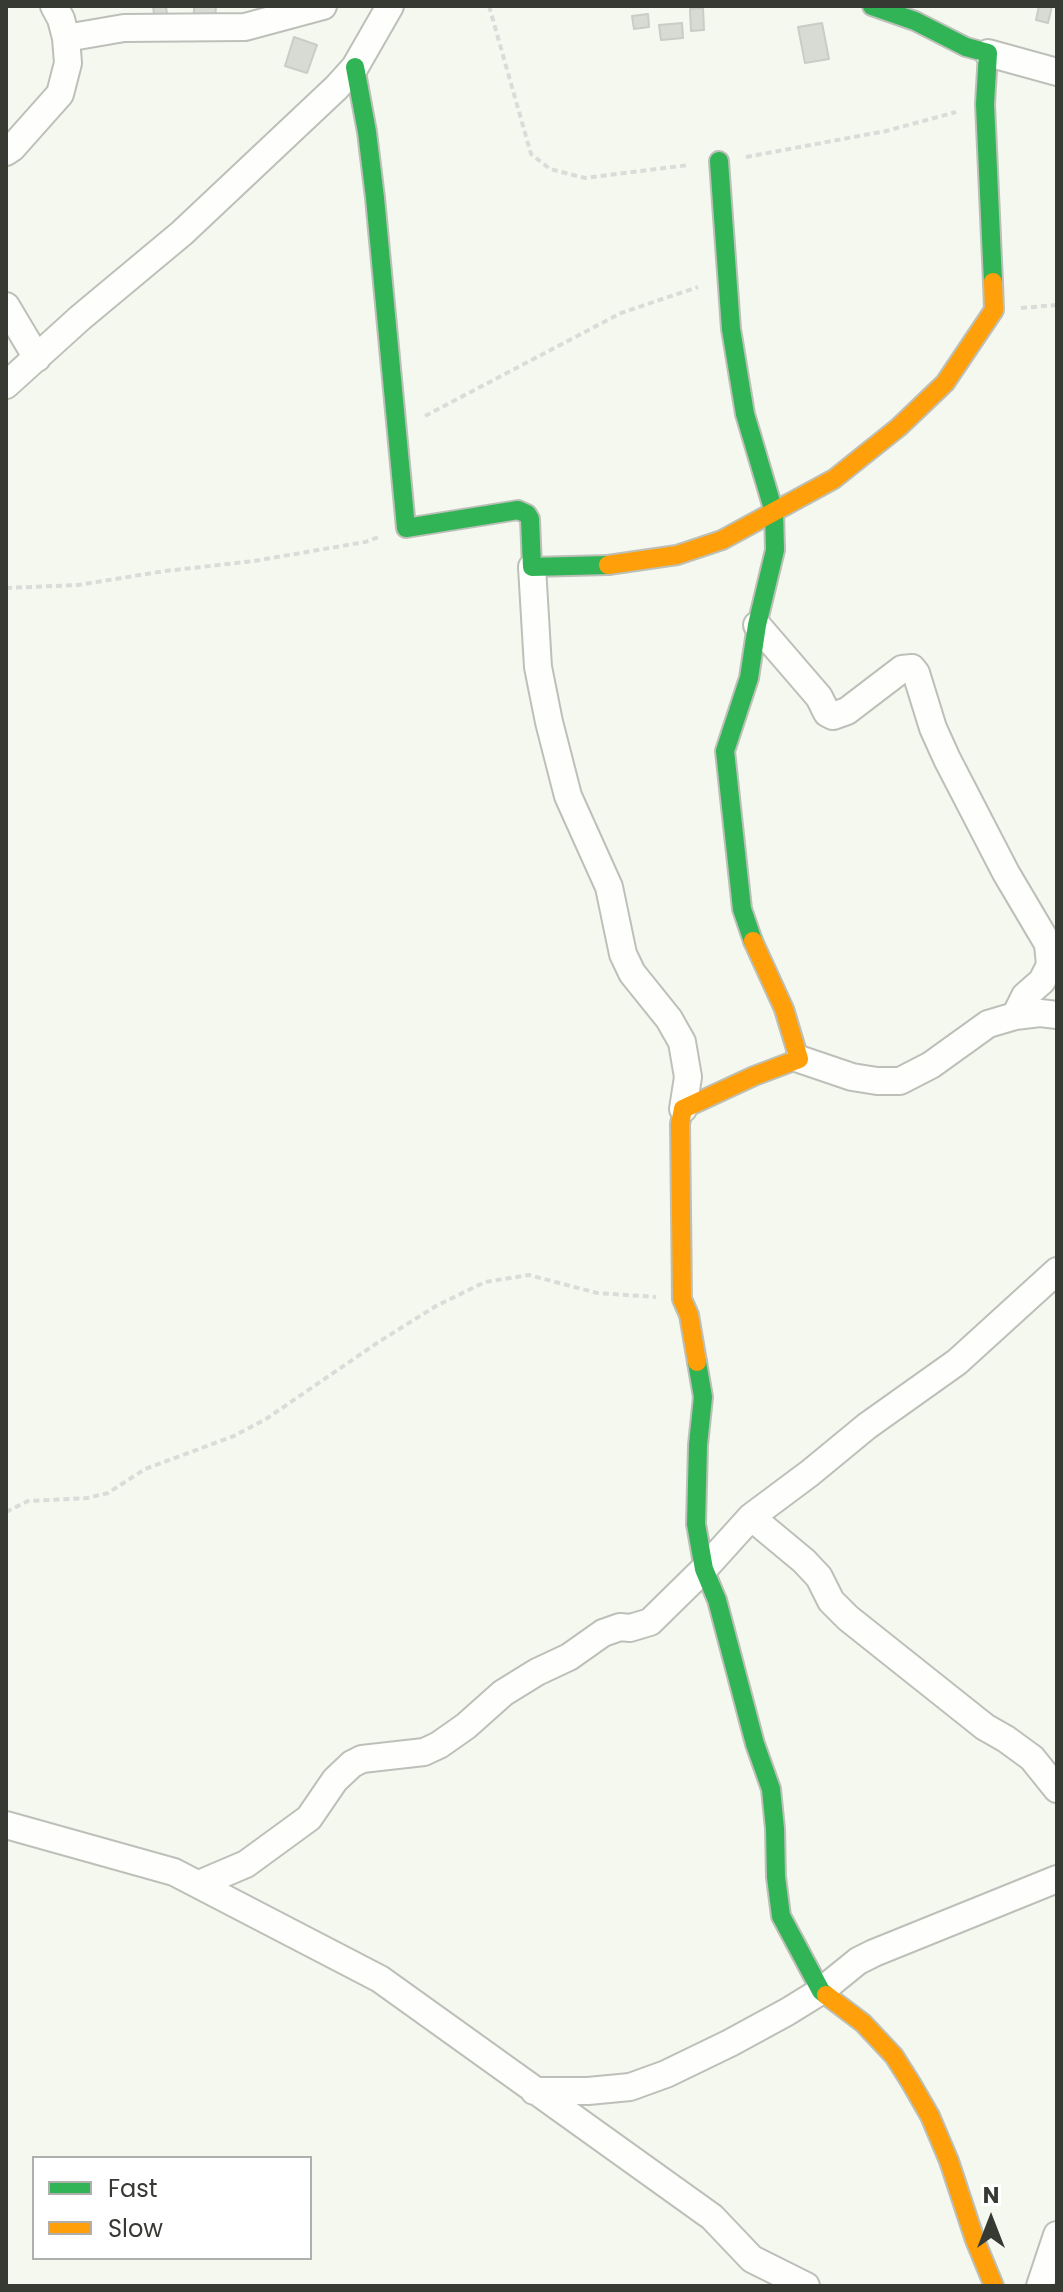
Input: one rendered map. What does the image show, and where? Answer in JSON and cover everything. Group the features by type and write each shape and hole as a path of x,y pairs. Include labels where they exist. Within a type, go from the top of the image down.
{"street":[{"path":"6,152 60,94 68,63 66,38 54,6"},
{"path":"66,38 124,28 245,27 323,6"},
{"path":"6,385 182,233 355,67 390,6"},
{"path":"872,6 915,21 966,47 1057,72"},
{"path":"532,567 598,566 677,555 722,540 834,479 899,427 945,383 994,310 985,104 988,53"},
{"path":"355,67 367,132 389,326 406,528 518,510 530,519 538,667 568,796 609,887 623,954 632,973 669,1019 682,1042 688,1077 679,1139 682,1299 689,1315 703,1397 696,1524 704,1569 717,1600 755,1744 771,1789 781,1916 821,1991 863,2023 894,2056 930,2116 994,2286"},
{"path":"719,161 731,329 745,414 774,512 775,550 757,625 749,678 725,751 742,909 784,1009 799,1059"},
{"path":"6,306 37,358"},
{"path":"757,625 819,697 827,713 833,716 847,711 902,669 912,668 916,673 933,728 947,759 1006,873 1048,944 1050,965 1042,981 1025,996 1015,1016"},
{"path":"683,1109 799,1059 852,1077 900,1081 931,1065 988,1024 1015,1016 1040,1013 1057,1015"},
{"path":"199,1884 246,1864 309,1818 335,1780 352,1764 362,1759 424,1752 439,1745 503,1693 569,1657 603,1633 650,1622 751,1517 867,1426 957,1362 1057,1271"},
{"path":"751,1517 804,1561 819,1577 831,1601 848,1618 985,1727 1032,1758 1057,1789"},
{"path":"6,1825 174,1872 380,1979 712,2217 752,2259 806,2286"},
{"path":"534,2091 630,2087 666,2074 730,2043 821,1991 858,1961 874,1953 1057,1879"},
{"path":"1040,2286 1057,2235"},
{"path":"752,2259 763,2286"}],"path":[{"path":"489,6 531,154 550,169 585,178 719,161 886,131 985,104"},
{"path":"398,430 621,313 727,278"},
{"path":"994,310 1057,305"},
{"path":"6,588 78,585 254,561 365,542 406,528"},
{"path":"6,1512 28,1501 87,1498 108,1493 145,1469 234,1436 266,1419 436,1306 485,1282 529,1275 597,1293 682,1299"}],"building":[{"path":"153,6 166,6 167,14 154,15"},
{"path":"194,6 216,6 215,20 194,19"},
{"path":"1039,6 1052,6 1048,23 1036,20"},
{"path":"703,8 704,30 691,31 690,9"},
{"path":"648,14 649,27 634,29 632,16"},
{"path":"682,23 683,38 661,40 659,25"},
{"path":"822,23 829,59 805,63 798,27"},
{"path":"294,37 317,45 307,73 285,66"}],"traffic: fast":[{"path":"872,6 915,21 966,47 988,53 985,104 993,282"},
{"path":"355,67 375,198 406,528 518,510 530,519 532,567 608,565"},
{"path":"719,161 731,329 745,414 774,512 775,550 757,625 749,678 725,751 742,909 753,941"},
{"path":"697,1362 703,1397 696,1524 704,1569 717,1600 755,1744 771,1789 781,1916 826,1995"}],"traffic: slow":[{"path":"608,565 677,555 722,540 834,479 899,427 945,383 994,310 993,282"},
{"path":"697,1362 689,1315 682,1299 680,1124 683,1109 799,1059 784,1009 753,941"},
{"path":"826,1995 863,2023 894,2056 911,2083 930,2116 949,2161 994,2286"}]}
